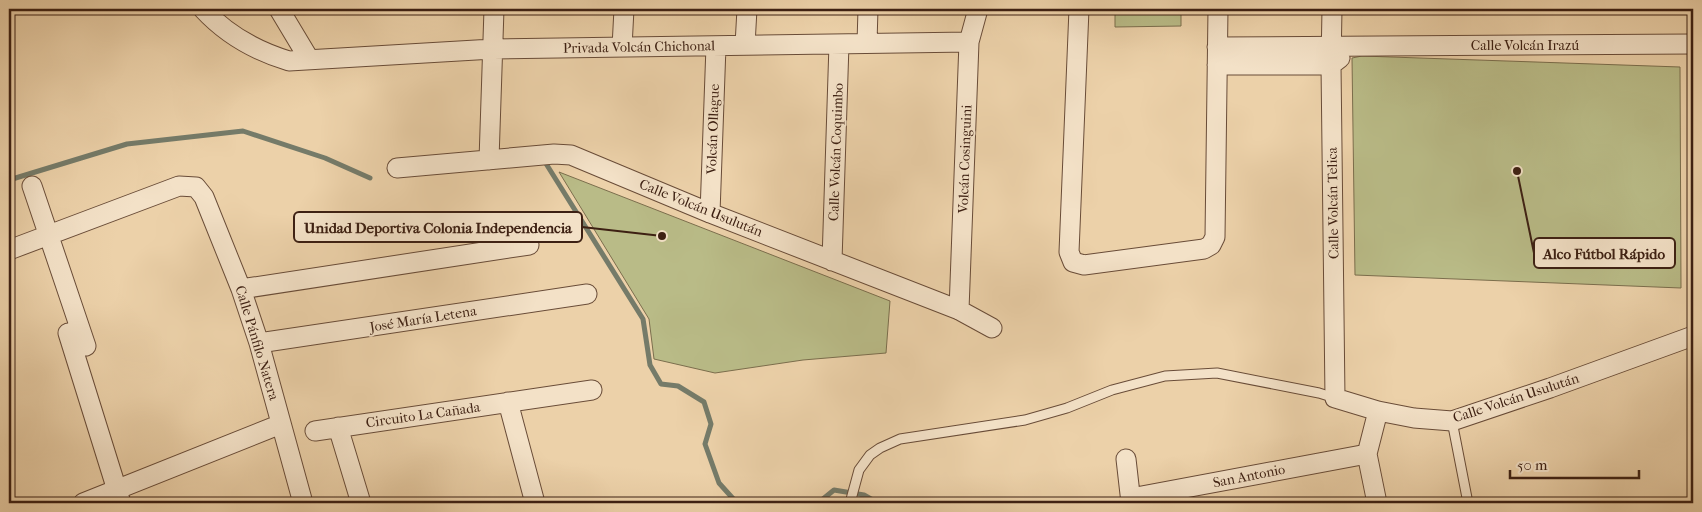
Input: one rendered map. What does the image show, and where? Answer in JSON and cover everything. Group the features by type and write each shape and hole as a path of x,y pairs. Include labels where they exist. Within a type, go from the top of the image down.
{"street":[{"name":"Privada Volcán Chichonal","path":"202,9 214,21 243,42 270,55 289,61 493,49 969,42"},
{"path":"279,9 309,59"},
{"path":"489,160 494,9"},
{"path":"622,47 624,9"},
{"path":"745,45 747,9"},
{"path":"867,43 868,9"},
{"name":"Volcán Cosinguini","path":"959,310 969,42 978,9"},
{"path":"1079,9 1069,252 1073,262 1084,265 1204,249 1211,245 1215,237 1218,9"},
{"name":"Calle Volcán Telica","path":"1332,9 1335,398"},
{"name":"Calle Volcán Coquimbo","path":"832,260 839,44"},
{"name":"Calle Volcán Irazú","path":"1217,56 1243,46 1693,44"},
{"name":"Volcán Ollague","path":"710,213 716,46"},
{"path":"1243,46 1243,66"},
{"path":"1217,56 1243,66 1331,65 1358,46"},
{"name":"Calle Volcán Usulután","path":"398,168 554,154 570,155 710,213 959,310 992,328"},
{"path":"32,186 86,346"},
{"name":"Calle Pánfilo Natera","path":"49,236 179,186 196,187 204,197 241,289 259,343 304,503"},
{"path":"9,250 49,236"},
{"path":"241,289 529,245"},
{"name":"José María Letena","path":"259,343 587,294"},
{"path":"68,333 119,496"},
{"name":"Calle Volcán Usulután","path":"1335,398 1378,411 1414,418 1452,421 1560,385 1693,336"},
{"name":"Circuito La Cañada","path":"315,431 592,390"},
{"path":"508,402 530,503"},
{"path":"1377,503 1367,454 1378,411"},
{"path":"83,503 119,496 281,424"},
{"path":"338,427 360,503"},
{"name":"San Antonio","path":"1126,458 1131,501 1367,454"}],"lane":[{"path":"850,503 859,470 870,455 900,439 1025,420 1068,408 1112,390 1166,376 1217,373 1319,393 1335,398"},
{"path":"1452,421 1468,503"}],"green space":[{"path":"1115,9 1181,9 1181,26 1115,27"},
{"path":"1362,56 1680,67 1681,288 1355,275 1352,58"},
{"path":"559,172 890,301 886,353 803,360 715,373 654,359 649,319"}],"waterway":[{"path":"9,180 127,144 243,131 325,158 370,178"},
{"path":"545,162 643,319 650,365 661,384 678,386 704,402 711,424 705,444 719,483 737,503"},
{"path":"818,503 834,490 864,495 878,503"}],"place":[{"name":"Alco Fútbol Rápido","path":"1517,171"},
{"name":"Unidad Deportiva Colonia Independencia","path":"662,236"}]}
